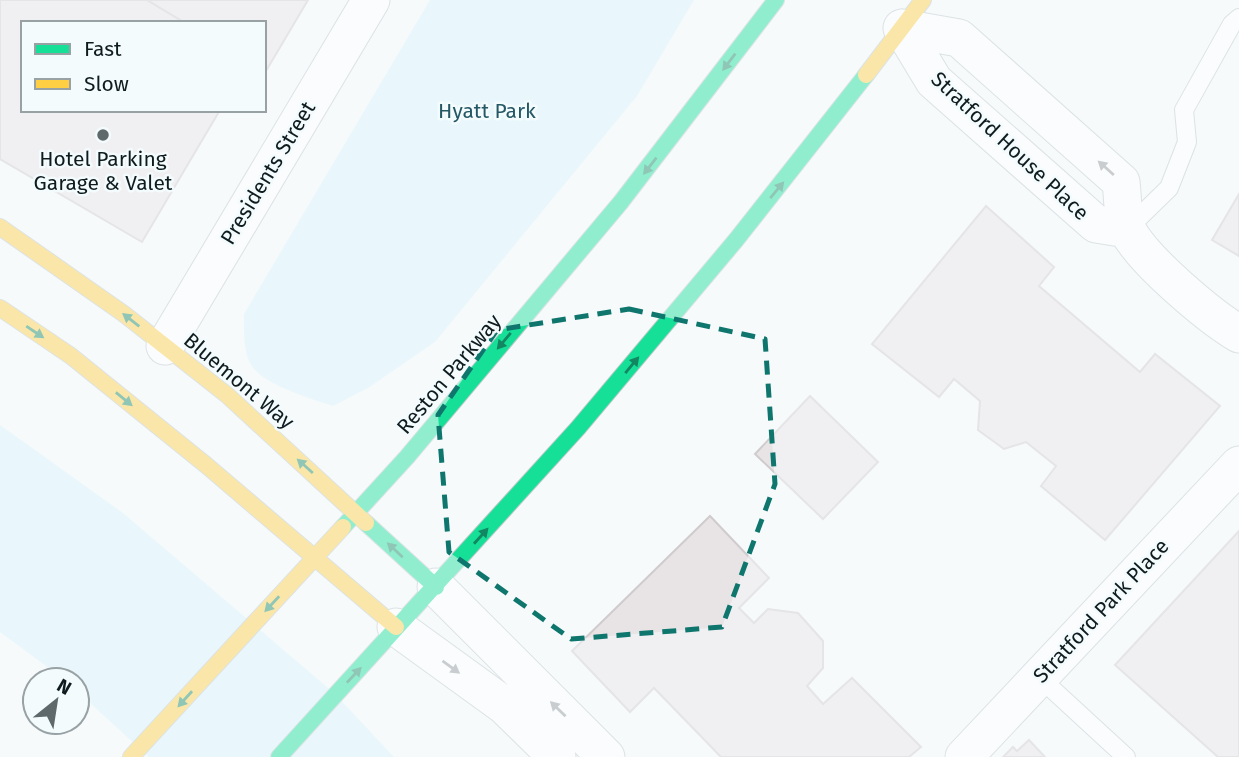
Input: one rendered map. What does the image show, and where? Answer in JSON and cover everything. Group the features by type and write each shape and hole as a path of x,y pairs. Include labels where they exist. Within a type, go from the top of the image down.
{"main road":[{"name":"Reston Parkway","path":"131,757 407,457 621,202 776,0"},
{"path":"279,757 396,627 436,587 618,381 793,171 913,14"},
{"name":"Bluemont Way","path":"0,227 48,259 165,346 227,396 436,587"},
{"path":"0,308 81,365 206,465 396,627"}],"street":[{"name":"Presidents Street","path":"165,346 371,0"},
{"name":"Stratford House Place","path":"913,14 959,38 1121,182 1127,229 1096,224 934,81 913,14"},
{"path":"1127,229 1158,266 1217,321 1239,334"},
{"name":"Stratford Park Place","path":"964,757 1239,465"},
{"path":"436,587 599,755"},
{"path":"396,627 505,705 556,757"}],"lane":[{"path":"1127,229 1169,188 1187,142 1184,110 1232,24 1239,18"},
{"path":"1039,677 1126,757"}],"highlighted area":[{"path":"629,309 765,339 775,484 722,627 571,639 449,552 438,415 497,330"}],"green space":[{"name":"Hyatt Park","path":"430,0 694,0 637,96 435,342 368,388 333,406 288,390 256,371 246,351 244,314"},
{"path":"0,425 123,513 334,693 394,757 149,757 91,704 91,666 46,666 0,632"}],"building":[{"name":"Hotel Parking Garage & Valet","path":"0,0 147,0 182,21 21,21 21,112 219,112 142,242 0,159"},
{"path":"147,0 308,0 266,71 266,21 182,21"},
{"path":"1239,194 1239,256 1212,240"},
{"path":"986,206 1054,267 1039,286 1140,372 1155,354 1220,406 1105,540 1041,486 1056,466 1026,442 1004,449 978,430 980,401 954,379 939,397 872,344"},
{"path":"810,396 878,462 823,519 755,454"},
{"path":"710,516 769,578 739,608 754,623 768,609 798,613 823,641 823,668 807,686 823,704 852,678 921,747 909,757 721,757 654,688 630,712 572,651"},
{"path":"1239,531 1239,757 1218,757 1115,665"},
{"path":"1029,740 1045,757 1003,757 1013,747 1017,751"}],"traffic: fast":[{"path":"343,527 407,457 621,202 776,0"},
{"path":"279,757 578,428 736,240 866,75"},
{"path":"366,523 436,587"}],"traffic: slow":[{"path":"866,75 923,0"},
{"path":"0,227 124,314 227,395 366,523"},
{"path":"0,308 71,356 206,465 396,627"},
{"path":"131,757 343,527"}],"place":[{"name":"Hotel Parking Garage & Valet","path":"103,135"}]}
